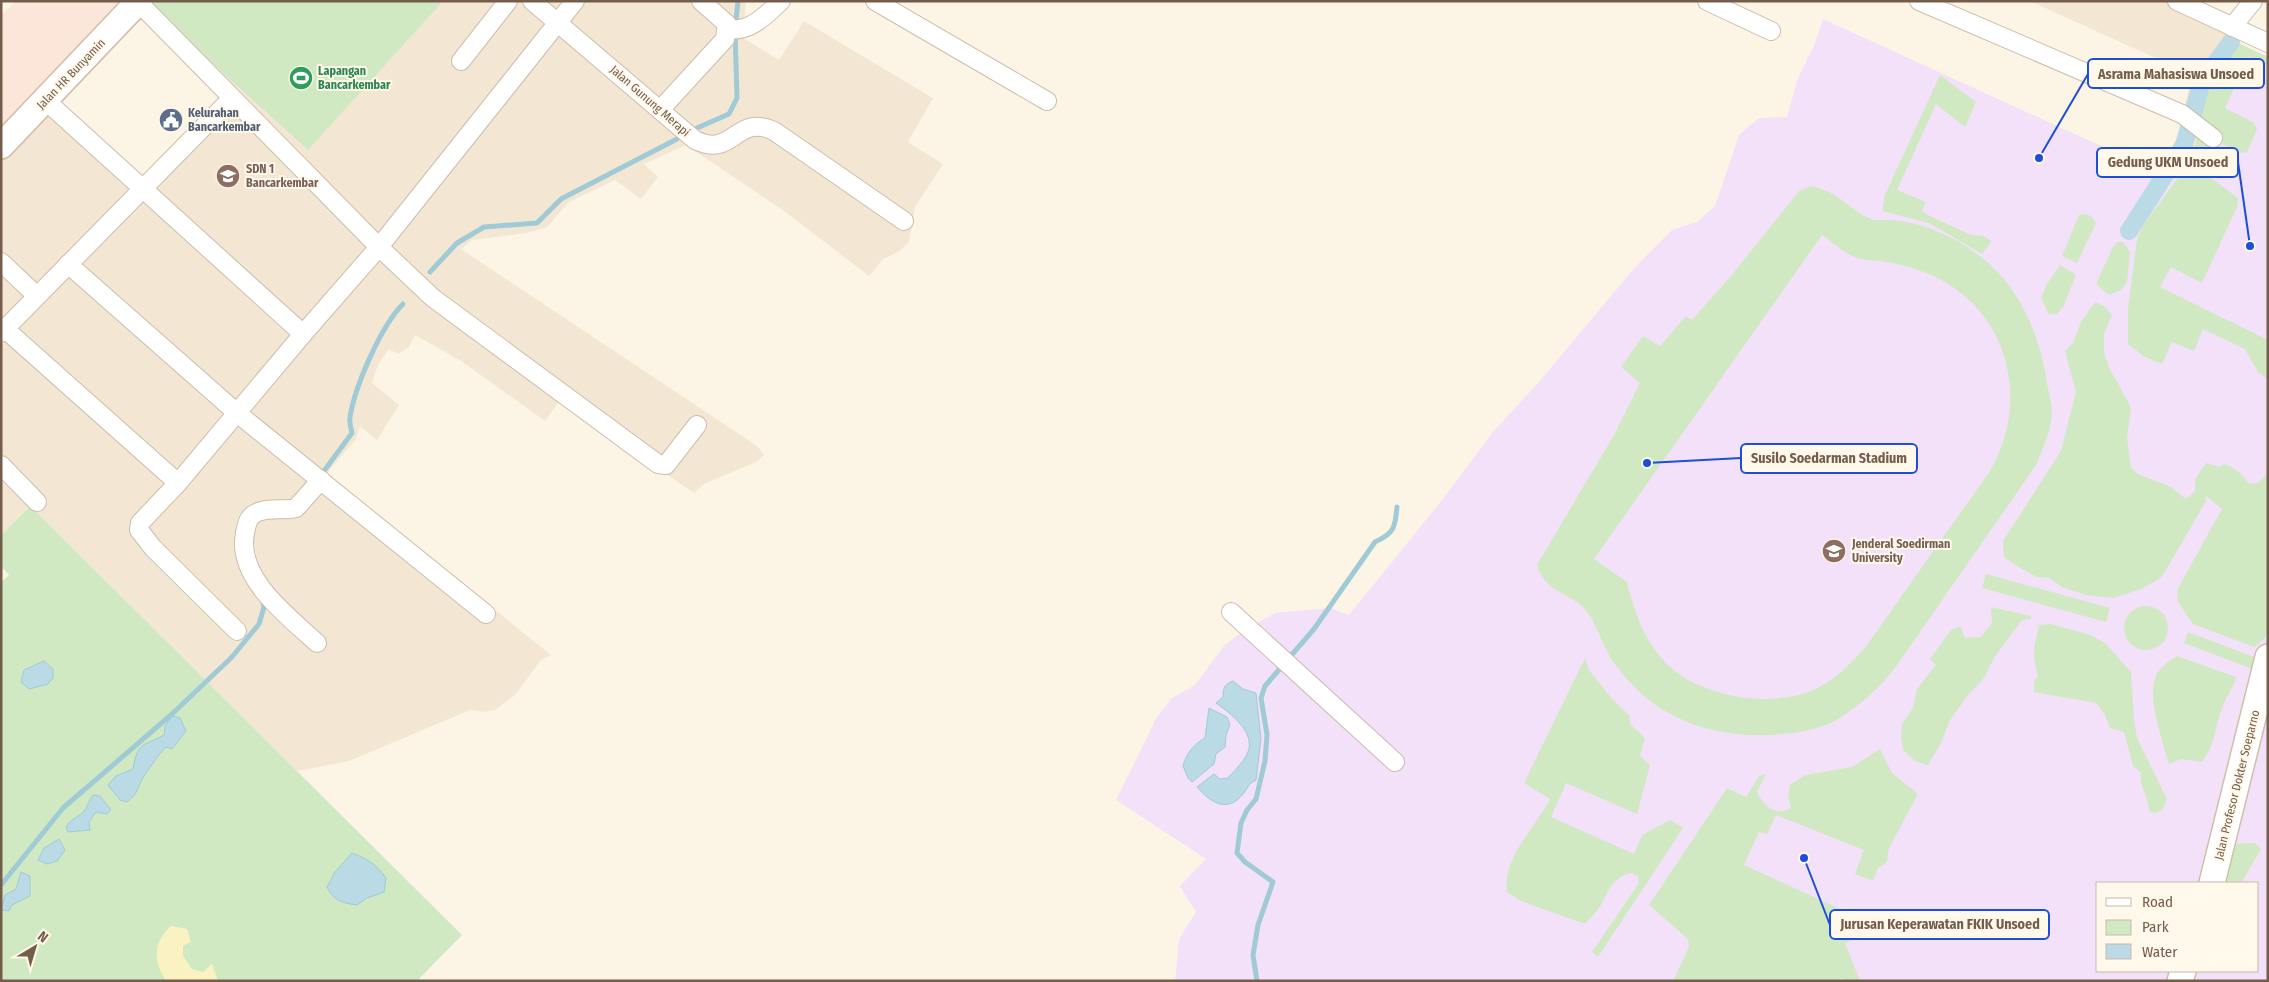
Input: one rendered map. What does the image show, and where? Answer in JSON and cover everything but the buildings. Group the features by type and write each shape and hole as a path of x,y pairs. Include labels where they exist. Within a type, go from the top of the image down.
{"street":[{"path":"461,61 508,1"},
{"name":"Jalan Gunung Merapi","path":"532,1 695,140 707,146 717,146 753,125 762,125 904,221"},
{"path":"237,631 177,572 139,530 142,520 178,483 379,247 575,1"},
{"path":"701,1 722,18 733,30"},
{"path":"660,110 733,30 756,24 781,1"},
{"path":"875,1 1047,102"},
{"path":"1707,1 1771,31"},
{"path":"1919,1 2182,114 2207,133"},
{"path":"2177,1 2268,43"},
{"path":"2232,27 2253,1"},
{"path":"138,2 379,247 433,298 658,464 666,465 697,424"},
{"name":"Jalan HR Bunyamin","path":"1,146 138,2"},
{"path":"178,483 3,331 232,98"},
{"path":"45,100 303,334"},
{"path":"1,262 37,296"},
{"path":"68,264 237,413 486,614"},
{"path":"1,465 36,502"},
{"path":"317,643 263,590 244,555 244,539 246,522 254,514 263,510 296,508 321,480"},
{"path":"1231,612 1395,762"},
{"name":"Jalan Profesor Dokter Soeparno","path":"2212,882 2268,658"}],"shaded area":[{"path":"17,1 137,1 1,145 1,15"},
{"path":"139,1 746,1 743,38 779,60 804,21 933,98 908,142 943,164 915,207 909,242 898,252 883,259 869,276 784,211 686,145 644,164 658,177 641,199 615,180 569,202 547,227 527,233 472,240 461,249 748,440 758,447 764,455 756,462 704,484 694,493 560,400 545,421 461,361 415,335 409,347 398,354 389,349 378,365 372,383 399,405 377,440 360,426 356,439 326,474 551,655 541,660 515,695 495,710 485,712 470,710 349,761 297,771 29,506 1,535 1,145 45,100 142,189 232,98"},
{"path":"2030,1 2170,1 2245,35 2214,76 2204,97 2195,146 2180,163 2160,168 2181,131 2185,118 2185,103 2193,75"},
{"name":"Jenderal Soedirman University","path":"1823,19 2147,167 2160,168 2180,163 2195,146 2204,97 2214,76 2238,43 2268,57 2268,981 1175,981 1179,939 1196,912 1180,886 1206,859 1116,800 1157,717 1172,698 1195,685 1224,646 1243,631 1275,613 1330,608 1349,615 1443,499 1493,432 1539,382 1636,266 1672,230 1697,222 1715,206 1739,135 1759,118 1787,117 1798,78 1815,43"}],"green space":[{"name":"Lapangan Bancarkembar","path":"153,1 443,1 308,150 149,6"},
{"path":"2238,43 2268,57 2268,65 2249,56 2225,108 2253,122 2257,129 2247,152 2242,153 2221,143 2209,168 2216,172 2211,178 2238,198 2237,207 2202,283 2171,267 2160,287 2268,340 2268,379 2258,372 2245,349 2203,329 2194,351 2172,342 2162,364 2145,357 2128,344 2128,309 2137,239 2143,226 2184,169 2180,163 2195,146 2204,97 2214,76"},
{"path":"1940,75 1976,102 1965,127 1936,104 1897,190 1926,202 1922,210 1926,214 1971,235 1983,236 1992,241 1982,254 1929,223 1882,211 1885,195"},
{"path":"1811,186 1821,189 1837,196 1871,219 1906,222 1923,226 1958,241 1978,254 2010,287 2023,307 2040,351 2052,417 2047,438 2036,465 1895,668 1874,691 1842,717 1818,728 1773,735 1734,734 1696,725 1678,718 1661,709 1645,697 1626,678 1610,657 1588,613 1583,607 1546,582 1537,565 1614,435 1640,383 1621,367 1643,336 1660,346 1686,316 1692,320 1731,276 1799,191","holes":["1822,235 1857,258 1899,264 1931,275 1958,290 1979,310 1995,334 2005,360 2010,387 2009,416 2002,444 1990,471 1867,645 1855,659 1834,677 1811,691 1775,699 1735,696 1716,692 1698,685 1667,664 1652,646 1641,626 1627,582 1594,559"]},
{"path":"2079,215 2091,216 2096,223 2077,263 2062,256"},
{"path":"2117,242 2123,242 2130,252 2127,282 2121,290 2109,295 2096,284"},
{"path":"2060,265 2076,275 2063,307 2057,314 2049,314 2041,298 2047,284"},
{"path":"2095,302 2104,306 2112,315 2104,334 2104,352 2109,368 2131,407 2127,438 2131,468 2138,474 2171,487 2186,499 2195,491 2195,480 2206,463 2219,467 2224,464 2232,467 2248,483 2257,483 2268,473 2268,632 2265,638 2254,647 2193,624 2178,602 2177,590 2222,509 2206,496 2206,501 2162,577 2141,589 2113,598 2086,595 2062,587 2050,578 2037,577 2004,557 2003,541 2061,451 2076,392 2065,351 2073,343 2081,322"},
{"path":"30,506 462,935 417,981 1,981 1,582 9,575 1,566 1,535"},
{"path":"1986,574 2110,608 2106,622 1982,588"},
{"path":"2146,606 2158,610 2164,616 2168,628 2164,640 2158,646 2146,650 2134,646 2128,640 2124,628 2128,616 2134,610"},
{"path":"1991,607 2031,616 2031,619 2022,620 1995,656 1984,678 1968,695 1950,720 1941,743 1928,765 1915,761 1903,750 1902,724 1913,708 1917,689 1936,665 1930,659 1951,630 1960,626 1965,638 1981,637 1992,623"},
{"path":"2051,624 2090,635 2105,643 2131,672 2137,738 2167,799 2162,810 2156,813 2149,811 2149,805 2141,784 2141,773 2133,766 2124,732 2110,728 2105,715 2096,703 2034,692 2034,682 2038,676 2034,660 2034,650 2039,625"},
{"path":"2188,632 2262,660 2258,671 2184,643"},
{"path":"2177,656 2236,677 2220,714 2210,747 2202,762 2181,759 2169,764 2159,731 2154,705 2154,682 2161,668"},
{"path":"1585,658 1589,670 1612,699 1629,715 1630,724 1645,738 1640,756 1650,765 1637,814 1566,783 1551,817 1634,854 1642,835 1670,820 1683,828 1598,957 1592,952 1639,883 1638,877 1631,873 1618,879 1608,891 1599,908 1585,924 1521,901 1507,892 1507,879 1515,855 1550,799 1524,783"},
{"path":"1880,749 1892,773 1918,794 1889,848 1887,862 1878,868 1873,881 1855,874 1864,850 1776,815 1767,834 1759,832 1744,865 1849,913 1852,908 1878,918 1881,929 1845,943 1860,981 1847,981 1840,978 1839,981 1673,981 1689,947 1688,939 1649,905 1727,788 1746,797 1759,776 1766,774 1757,792 1763,802 1771,809 1775,811 1785,810 1791,808 1788,797 1790,785 1805,775 1852,767"},
{"path":"2235,830 2235,844 2255,843 2261,849 2242,882 2221,882"}],"sand":[{"path":"171,926 187,929 191,942 183,946 183,956 192,969 203,972 212,964 218,981 166,981 159,966 157,952 161,939"}],"water":[{"path":"44,661 53,669 53,678 48,684 29,689 21,682 24,670"},
{"path":"1233,681 1243,689 1256,693 1261,739 1256,780 1237,800 1225,805 1213,801 1197,787 1214,774 1220,779 1228,778 1248,753 1249,742 1244,728 1233,716 1216,703 1223,697 1226,685"},
{"path":"1209,708 1227,717 1230,725 1226,735 1225,747 1216,754 1214,764 1192,782 1188,778 1183,766 1191,750 1205,738"},
{"path":"172,716 180,718 186,731 172,749 166,747 160,754 131,798 127,802 120,800 108,785 116,776 133,769 139,749 164,735 165,726"},
{"path":"93,795 100,796 111,810 107,814 96,812 89,822 90,830 68,832 66,827 85,810"},
{"path":"59,839 65,850 57,861 47,864 38,860 44,848"},
{"path":"352,853 372,863 386,878 384,892 367,898 357,905 339,900 327,887 335,872"},
{"path":"21,872 30,876 30,896 12,905 9,911 1,910 5,895 16,889"}],"waterway":[{"path":"697,128 729,114 737,98 735,30 738,1"},
{"path":"2129,231 2184,145 2202,82 2231,42"},
{"path":"430,272 457,243 484,227 537,223 561,199 677,139"},
{"path":"321,475 352,433 350,417 363,373 386,327 403,304"},
{"path":"1257,981 1253,955 1258,925 1273,882 1245,862 1237,853 1241,823 1247,810 1256,799 1265,761 1267,735 1261,698 1265,686 1314,629 1375,542 1387,536 1393,529 1397,507"},
{"path":"1,885 63,808 171,715 232,657 259,624 264,607 262,598"}],"place":[{"name":"Lapangan Bancarkembar","path":"301,78"},
{"name":"Kelurahan Bancarkembar","path":"171,120"},
{"name":"Asrama Mahasiswa Unsoed","path":"2039,158"},
{"name":"SDN 1 Bancarkembar","path":"228,176"},
{"name":"Gedung UKM Unsoed","path":"2250,246"},
{"name":"Susilo Soedarman Stadium","path":"1647,463"},
{"name":"Jenderal Soedirman University","path":"1834,551"},
{"name":"Jurusan Keperawatan FKIK Unsoed","path":"1804,858"}]}
